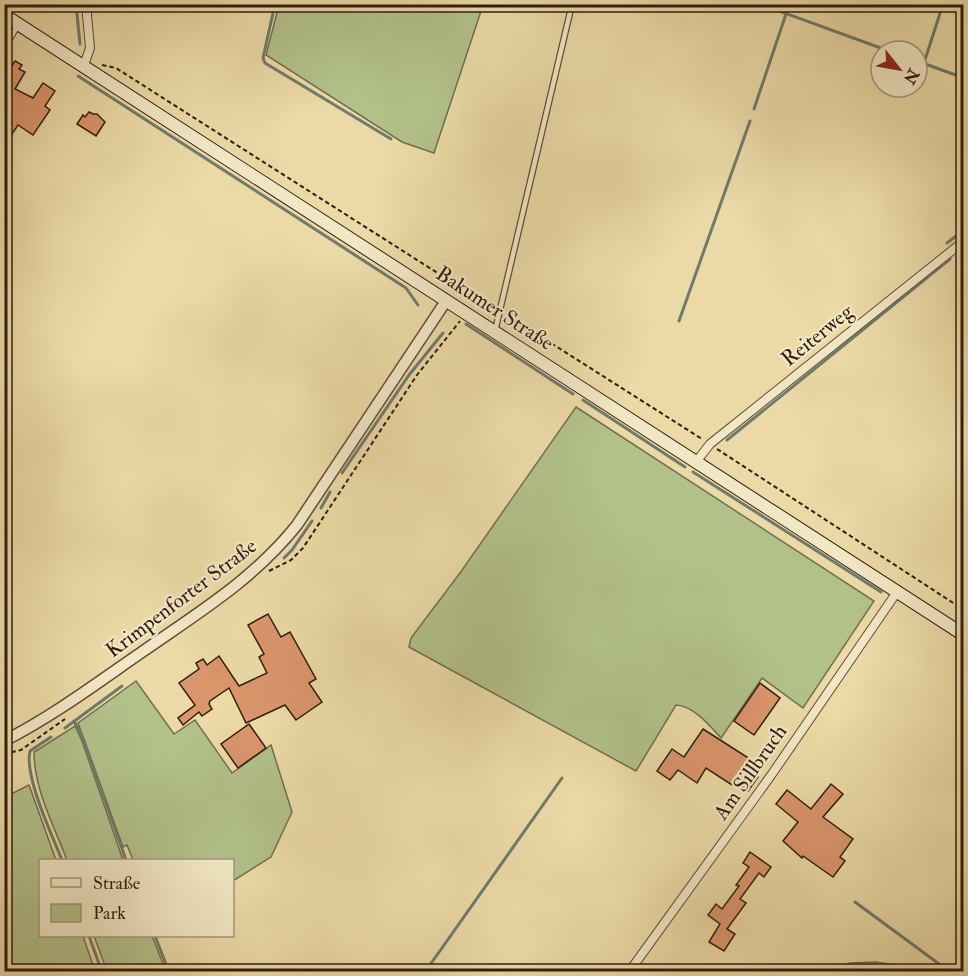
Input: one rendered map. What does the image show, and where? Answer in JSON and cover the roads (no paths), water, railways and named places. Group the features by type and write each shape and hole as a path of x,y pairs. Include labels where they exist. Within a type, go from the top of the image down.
{"main road":[{"name":"Bakumer Straße","path":"4,15 86,62 446,300 963,635"}],"street":[{"path":"86,4 90,48 86,62"},
{"name":"Reiterweg","path":"696,462 710,444 961,246"},
{"name":"Krimpenforter Straße","path":"4,741 27,730 74,700 240,583 276,552 304,516 446,300"},
{"name":"Am Sillbruch","path":"629,972 772,774 897,592"}],"lane":[{"path":"495,332 572,4"},
{"path":"4,48 18,24"}],"waterway":[{"path":"76,4 80,44"},
{"path":"275,4 263,58 265,63 391,139"},
{"path":"760,4 869,44"},
{"path":"929,47 943,4"},
{"path":"754,109 786,14"},
{"path":"929,65 964,78"},
{"path":"78,76 406,288 418,305"},
{"path":"679,321 750,121"},
{"path":"947,243 964,230"},
{"path":"727,440 950,259"},
{"path":"466,324 573,394"},
{"path":"342,473 409,375 443,333"},
{"path":"583,400 685,467"},
{"path":"693,472 881,592"},
{"path":"321,508 330,492"},
{"path":"284,558 312,521"},
{"path":"65,728 122,686"},
{"path":"74,721 84,741 126,859"},
{"path":"51,737 30,751 29,762 40,806 62,859"},
{"path":"425,972 562,778"},
{"path":"855,902 950,972"},
{"path":"89,937 102,972"},
{"path":"155,937 169,972"}]}
